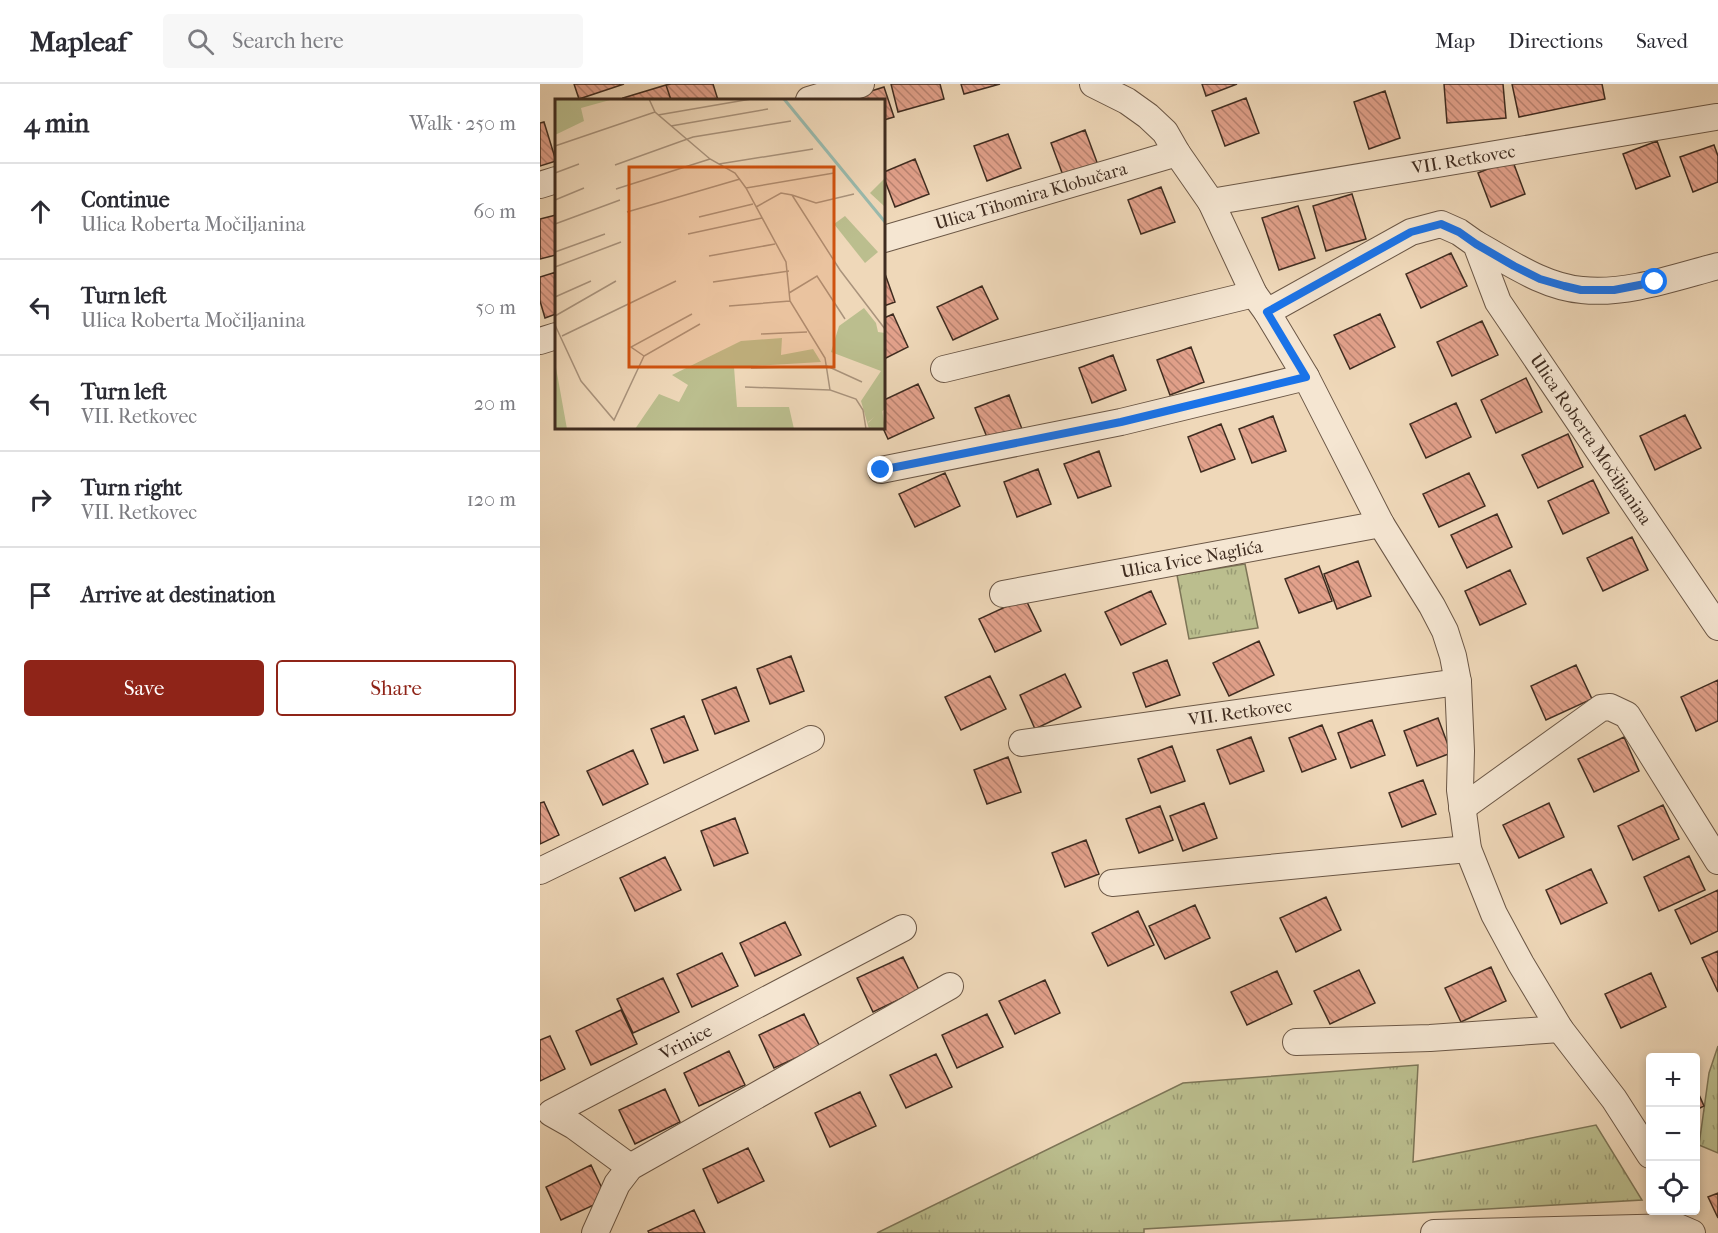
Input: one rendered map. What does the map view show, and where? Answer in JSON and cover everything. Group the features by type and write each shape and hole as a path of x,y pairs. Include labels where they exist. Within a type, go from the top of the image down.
{"street":[{"path":"812,99 861,84"},
{"path":"1093,84 1127,101 1165,132 1211,202 1261,303 1306,377 1381,524 1445,631 1454,656 1458,682 1460,790 1468,849 1494,914 1521,964 1560,1029 1614,1100 1646,1149"},
{"name":"VII. Retkovec","path":"1211,202 1716,117"},
{"name":"Ulica Tihomira Klobučara","path":"885,239 1177,153"},
{"path":"540,185 555,180"},
{"path":"944,369 1261,303 1411,232 1441,224 1540,279 1581,290 1614,290 1718,266"},
{"name":"Ulica Roberta Močiljanina","path":"1476,244 1498,302 1718,627"},
{"path":"540,341 555,336"},
{"path":"881,470 1121,422 1306,377"},
{"name":"Ulica Ivice Naglića","path":"1003,594 1381,524"},
{"name":"VII. Retkovec","path":"1022,743 1458,682"},
{"path":"1462,808 1601,708 1610,708 1619,710 1627,716 1718,861"},
{"path":"540,871 811,740"},
{"path":"1112,883 1468,849"},
{"name":"Vrinice","path":"630,1167 574,1126 551,1113 903,928"},
{"path":"595,1233 617,1184 630,1167 950,986"},
{"path":"1296,1042 1430,1038 1560,1029"},
{"path":"1434,1233 1680,1226"}],"green space":[{"path":"1245,564 1258,628 1189,639 1177,575"},
{"path":"1718,1046 1718,1153 1700,1145 1709,1073"},
{"path":"1418,1065 1413,1162 1596,1125 1642,1200 1144,1229 1144,1233 877,1233 1183,1083"}],"building":[{"path":"574,84 624,84 579,99"},
{"path":"713,84 718,99 671,99 666,85"},
{"path":"891,84 940,84 944,99 898,112"},
{"path":"961,84 1000,84 964,94"},
{"path":"1202,84 1237,84 1206,96"},
{"path":"1444,84 1503,84 1506,118 1447,123"},
{"path":"1512,84 1602,84 1605,99 1519,117"},
{"path":"666,85 671,99 624,99"},
{"path":"884,87 894,117 885,120 885,99 849,98"},
{"path":"1385,91 1400,138 1369,149 1354,102"},
{"path":"1246,98 1259,133 1225,146 1212,111"},
{"path":"544,122 555,161 540,166 540,123"},
{"path":"1085,130 1098,165 1064,178 1051,143"},
{"path":"1008,134 1021,168 987,181 974,146"},
{"path":"1657,141 1670,176 1636,189 1623,154"},
{"path":"1714,145 1718,156 1718,182 1693,192 1680,157"},
{"path":"915,159 929,194 895,207 885,181 885,172"},
{"path":"1512,159 1525,194 1491,207 1478,173"},
{"path":"1161,187 1175,222 1141,234 1128,200"},
{"path":"1352,194 1366,239 1326,251 1313,206"},
{"path":"1298,206 1315,258 1279,270 1262,218"},
{"path":"555,215 555,255 540,259 540,219"},
{"path":"1451,253 1467,286 1421,308 1406,274"},
{"path":"555,272 555,314 545,318 540,301 540,277"},
{"path":"885,274 895,302 885,306"},
{"path":"982,286 998,319 953,340 937,307"},
{"path":"893,314 908,347 885,358 885,318"},
{"path":"1380,314 1395,347 1350,369 1334,335"},
{"path":"1482,321 1498,355 1452,376 1437,342"},
{"path":"1191,347 1204,382 1170,395 1157,360"},
{"path":"1113,355 1126,390 1092,403 1079,368"},
{"path":"1526,378 1542,412 1496,433 1481,400"},
{"path":"918,384 934,418 888,439 883,429 885,400"},
{"path":"1009,395 1022,429 989,442 975,408"},
{"path":"1456,403 1471,437 1426,458 1410,424"},
{"path":"1685,415 1701,448 1655,470 1640,436"},
{"path":"1273,416 1286,451 1252,463 1239,429"},
{"path":"1221,424 1235,459 1201,472 1188,437"},
{"path":"1568,434 1583,467 1538,488 1522,455"},
{"path":"1099,451 1111,486 1078,498 1064,464"},
{"path":"1038,469 1051,504 1017,517 1004,482"},
{"path":"945,473 960,506 915,527 899,494"},
{"path":"1469,473 1485,506 1439,527 1423,494"},
{"path":"1593,480 1609,513 1563,534 1548,501"},
{"path":"1497,514 1512,547 1467,568 1451,535"},
{"path":"1632,537 1648,570 1603,591 1587,558"},
{"path":"1358,561 1371,596 1337,609 1324,574"},
{"path":"1319,566 1332,601 1299,613 1285,579"},
{"path":"1510,570 1526,604 1480,625 1465,591"},
{"path":"1151,591 1166,624 1121,645 1105,612"},
{"path":"1025,598 1041,631 995,652 979,619"},
{"path":"1259,641 1274,675 1229,696 1213,663"},
{"path":"791,656 804,691 770,704 757,669"},
{"path":"1167,660 1180,695 1146,707 1133,673"},
{"path":"1576,665 1592,699 1546,720 1531,686"},
{"path":"1065,674 1081,707 1035,729 1020,695"},
{"path":"990,676 1006,709 961,730 945,697"},
{"path":"1718,680 1718,721 1696,731 1681,697"},
{"path":"736,687 749,721 715,734 702,700"},
{"path":"684,716 698,750 664,763 651,729"},
{"path":"1438,718 1451,753 1417,766 1404,731"},
{"path":"1372,720 1385,755 1351,768 1338,733"},
{"path":"1322,725 1336,759 1302,772 1289,738"},
{"path":"1251,737 1264,771 1230,784 1217,750"},
{"path":"1624,737 1639,771 1594,792 1578,759"},
{"path":"1172,746 1185,781 1151,793 1138,759"},
{"path":"633,750 648,784 603,805 587,771"},
{"path":"1008,757 1021,792 987,804 974,770"},
{"path":"1423,780 1436,814 1402,827 1389,793"},
{"path":"544,802 559,835 540,844 540,803"},
{"path":"1204,803 1217,838 1183,851 1170,816"},
{"path":"1549,803 1564,837 1519,858 1503,825"},
{"path":"1663,805 1679,839 1633,860 1618,826"},
{"path":"1160,806 1173,840 1139,853 1126,819"},
{"path":"735,818 748,853 714,866 701,831"},
{"path":"1086,840 1099,874 1065,887 1052,853"},
{"path":"1689,856 1705,890 1659,911 1644,877"},
{"path":"665,857 681,890 635,911 620,878"},
{"path":"1591,869 1607,903 1561,924 1546,890"},
{"path":"1718,890 1718,931 1691,944 1675,910"},
{"path":"1326,897 1341,930 1296,952 1280,918"},
{"path":"1195,905 1210,938 1165,959 1149,926"},
{"path":"1138,911 1154,945 1108,966 1092,933"},
{"path":"785,922 801,955 755,976 740,943"},
{"path":"1718,951 1718,992 1702,958"},
{"path":"722,953 738,986 692,1007 677,974"},
{"path":"903,957 919,990 873,1012 857,978"},
{"path":"1491,967 1506,1001 1461,1022 1445,988"},
{"path":"1359,970 1375,1003 1330,1024 1314,991"},
{"path":"1277,971 1292,1004 1247,1025 1231,992"},
{"path":"1651,973 1666,1007 1621,1028 1605,994"},
{"path":"663,978 679,1012 633,1033 617,999"},
{"path":"1045,980 1060,1013 1015,1034 999,1001"},
{"path":"621,1010 637,1044 591,1065 576,1031"},
{"path":"804,1014 820,1047 774,1068 759,1035"},
{"path":"987,1014 1003,1047 957,1068 942,1035"},
{"path":"550,1036 565,1069 540,1081 540,1040"},
{"path":"729,1051 745,1085 699,1106 684,1073"},
{"path":"936,1054 952,1087 906,1108 890,1075"},
{"path":"665,1089 680,1122 635,1144 619,1110"},
{"path":"860,1092 876,1126 830,1147 815,1113"},
{"path":"748,1148 764,1181 718,1203 703,1169"},
{"path":"591,1165 607,1199 561,1220 546,1187"},
{"path":"1718,1193 1718,1218 1708,1197"},
{"path":"694,1210 705,1233 649,1233 648,1231"}],"route":[{"path":"881,470 1121,422 1306,377 1267,312 1411,232 1441,224 1459,232 1514,266 1540,279 1564,286 1581,290 1614,290 1655,282"}]}
